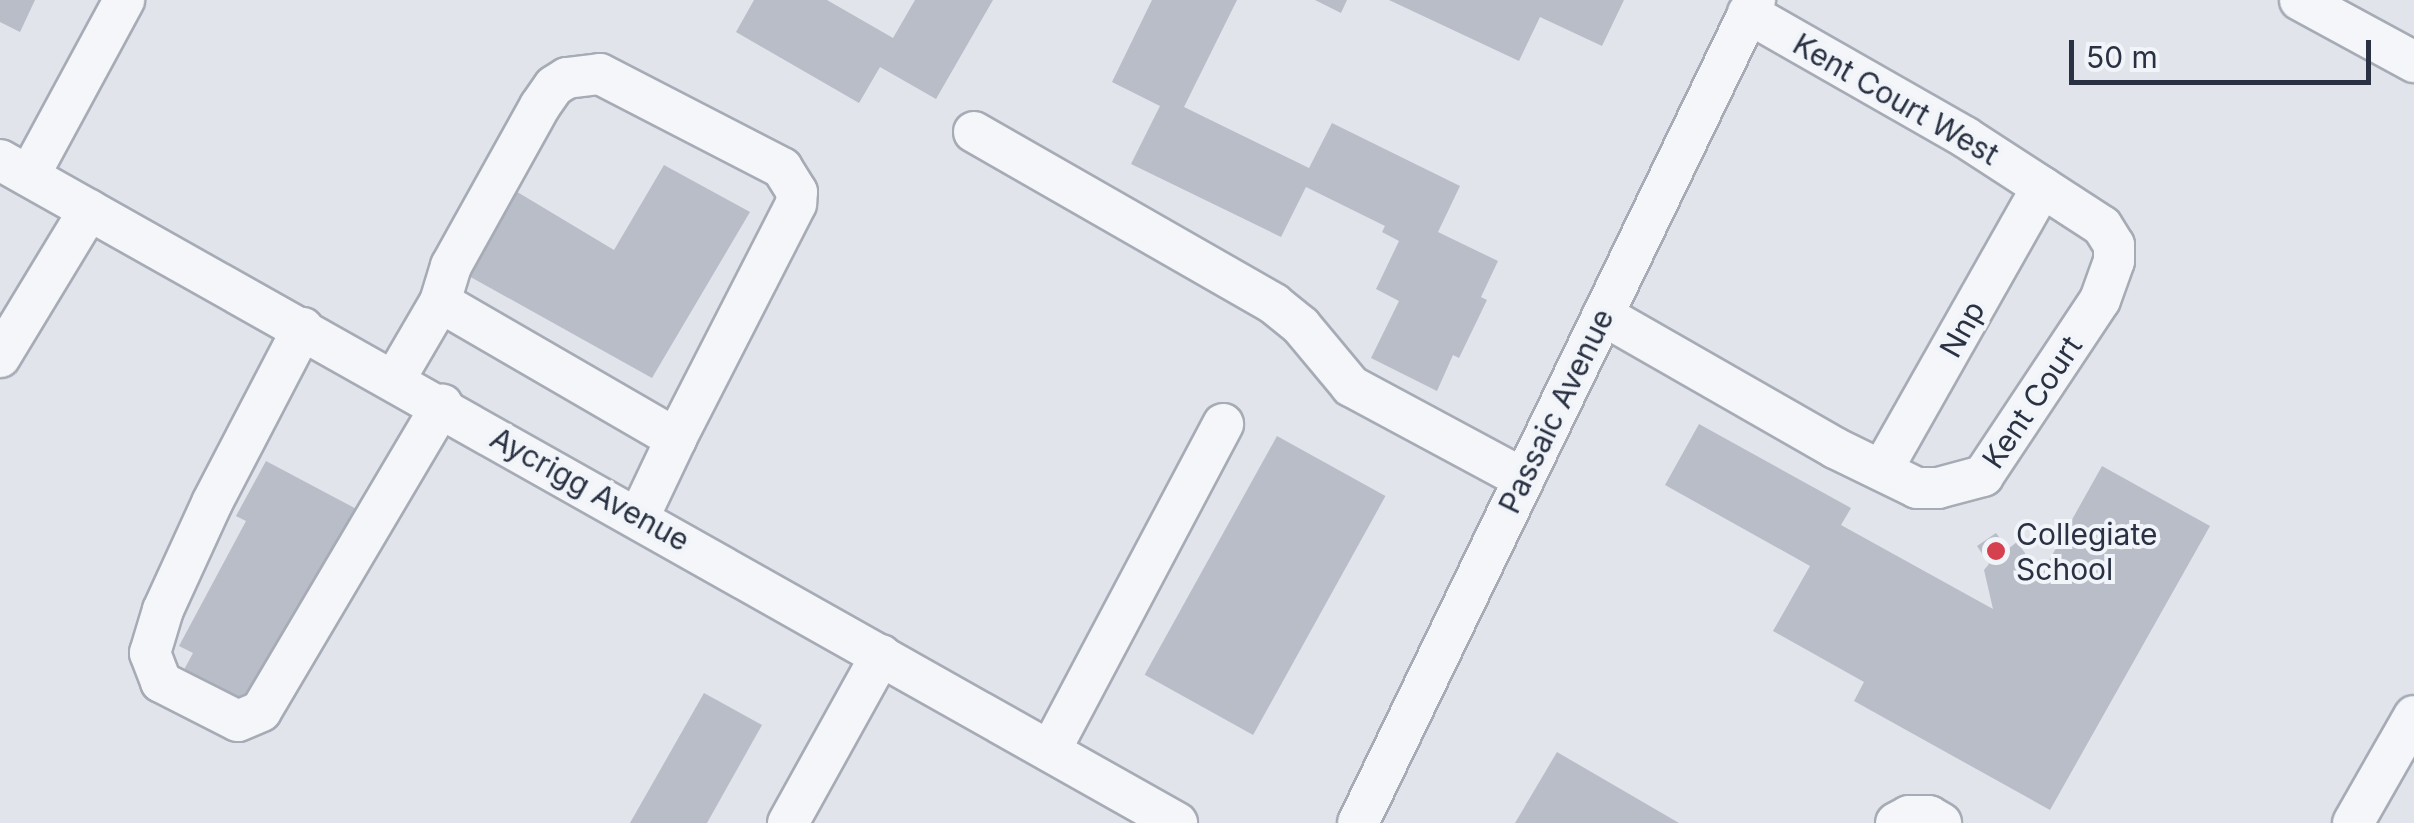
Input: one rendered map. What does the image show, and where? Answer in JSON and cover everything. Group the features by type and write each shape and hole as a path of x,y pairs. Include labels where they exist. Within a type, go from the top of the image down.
{"street":[{"path":"15,168 124,0"},
{"path":"2300,0 2410,50"},
{"name":"Kent Court West","path":"1751,7 2042,187"},
{"name":"Passaic Avenue","path":"1358,823 1751,7"},
{"path":"395,379 440,302 451,266 540,106 554,86 567,78 600,74 782,168 797,192 796,204 640,517"},
{"path":"974,132 1262,297 1300,326 1351,386 1524,479"},
{"name":"Aycrigg Avenue","path":"15,168 442,405 1177,823"},
{"name":"Nnp","path":"1882,470 2042,187"},
{"name":"Kent Court","path":"1603,315 1917,488 1938,488 1983,476 2100,300 2114,262 2114,245 2102,226 2042,187"},
{"path":"0,357 90,210"},
{"path":"440,302 676,440"},
{"path":"304,328 212,503 163,610 150,653 161,682 238,721 261,711 442,405"},
{"path":"1050,751 1224,424"},
{"path":"788,823 882,654"},
{"path":"2353,823 2414,716"},
{"path":"1896,823 1909,816 1929,816 1941,823"}],"building":[{"path":"0,0 35,0 20,32 0,22"},
{"path":"754,0 827,0 893,38 915,0 993,0 936,99 880,67 859,103 736,32"},
{"path":"1152,0 1237,0 1184,107 1309,168 1332,123 1460,186 1438,232 1498,261 1481,297 1487,300 1459,358 1453,355 1437,391 1371,358 1399,301 1376,289 1399,241 1382,232 1385,226 1306,187 1281,237 1131,164 1160,106 1112,82"},
{"path":"1315,0 1347,0 1341,13"},
{"path":"1389,0 1624,0 1602,46 1540,17 1519,61"},
{"path":"664,165 750,212 652,378 467,275 514,190 614,250"},
{"path":"1699,424 1851,508 1841,525 1993,609 1984,570 1989,564 1977,546 1996,533 2008,549 2017,542 2041,575 2102,466 2210,526 2050,810 1854,701 1864,682 1773,631 1810,566 1665,485"},
{"path":"1277,436 1385,496 1253,735 1145,675"},
{"path":"266,461 364,513 267,693 251,684 223,736 165,705 193,653 179,646 246,521 236,516"},
{"path":"704,693 762,725 707,823 630,823"},
{"path":"1557,752 1679,823 1515,823"}],"place":[{"name":"Collegiate School","path":"1996,551"}]}
